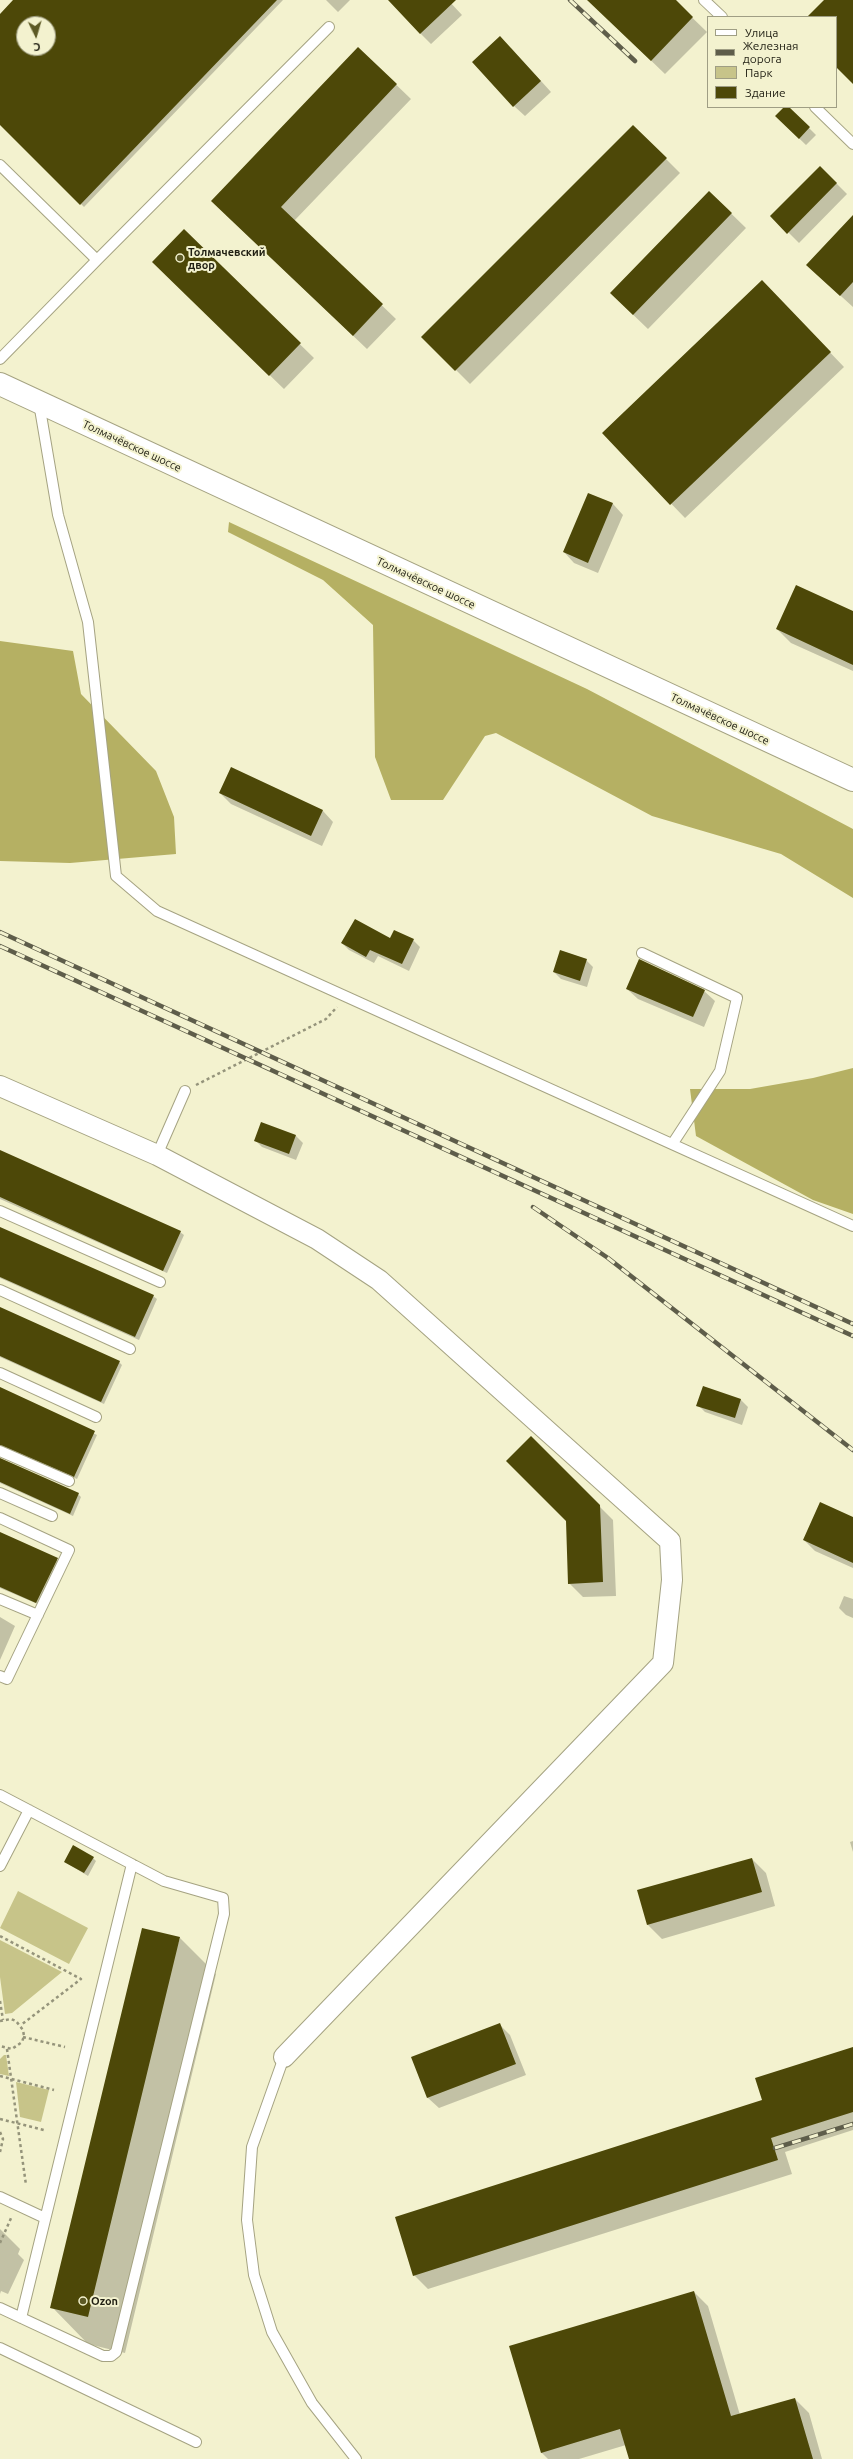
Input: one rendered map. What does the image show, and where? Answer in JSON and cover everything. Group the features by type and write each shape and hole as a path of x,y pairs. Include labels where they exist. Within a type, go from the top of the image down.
{"main road":[{"name":"Толмачёвское шоссе","path":"0,384 853,780"}],"street":[{"path":"0,1086 157,1155 317,1239 379,1280 670,1542 672,1580 663,1663 284,2057"}],"lane":[{"path":"704,0 721,16"},
{"path":"0,359 329,27"},
{"path":"815,108 853,144"},
{"path":"0,165 97,260"},
{"path":"39,403 58,515 88,622 116,876 157,911 673,1143 853,1226"},
{"path":"642,953 737,998 720,1071 673,1143"},
{"path":"157,1155 185,1091"},
{"path":"0,1211 160,1282"},
{"path":"0,1290 130,1349"},
{"path":"0,1373 96,1417"},
{"path":"0,1451 69,1481"},
{"path":"0,1493 52,1516"},
{"path":"0,1518 69,1550 7,1679 0,1676"},
{"path":"0,1599 38,1615"},
{"path":"0,1795 164,1881 223,1898 224,1914 116,2352 111,2356 103,2356 0,2308"},
{"path":"0,1866 4,1848 30,1810"},
{"path":"21,2318 132,1864"},
{"path":"284,2057 252,2148 246,2220 254,2275 276,2338 312,2403 356,2459"},
{"path":"0,2197 45,2218"},
{"path":"0,2348 196,2442"}],"path":[{"path":"185,1091 326,1019 347,996"},
{"path":"0,1936 81,1979 21,2025"},
{"path":"0,2001 1,2021 11,2019 21,2025 23,2037 18,2046 7,2049 0,2046"},
{"path":"23,2037 65,2047"},
{"path":"7,2049 26,2185"},
{"path":"0,2076 54,2090"},
{"path":"0,2118 44,2130"},
{"path":"0,2132 3,2139 0,2152"},
{"path":"0,2242 18,2205"}],"green space":[{"path":"18,1891 88,1928 69,1964 0,1928"},
{"path":"0,1940 62,1972 12,2013 5,2014 0,1977"},
{"path":"6,2055 9,2076 0,2074 0,2059"},
{"path":"16,2082 49,2090 41,2122 20,2117"}],"shaded area":[{"path":"229,522 587,689 853,829 853,898 781,854 652,816 496,733 485,736 443,800 391,800 375,757 373,625 323,580 228,532"},
{"path":"0,641 73,651 81,694 156,771 174,817 176,854 70,863 0,861"},
{"path":"853,1068 853,1214 813,1200 696,1136 690,1089 750,1089 813,1078"}],"building":[{"path":"13,0 277,0 80,205 0,125 0,14"},
{"path":"388,0 456,0 420,34"},
{"path":"587,0 676,0 693,17 651,61"},
{"path":"824,0 853,0 853,84 837,68 837,16 808,16"},
{"path":"500,36 541,81 513,107 472,62"},
{"path":"358,47 397,84 281,207 383,304 353,336 211,201"},
{"path":"783,108 790,108 810,127 799,139 775,116"},
{"path":"633,125 667,158 455,371 421,337"},
{"path":"820,166 837,183 787,234 770,216"},
{"path":"709,191 732,213 633,315 610,293"},
{"path":"853,215 853,282 840,296 806,265"},
{"path":"184,229 301,343 269,376 152,262"},
{"path":"762,280 831,352 670,505 602,433"},
{"path":"588,493 613,503 588,563 563,552"},
{"path":"796,585 853,611 853,665 776,629"},
{"path":"231,767 323,810 311,836 219,793"},
{"path":"355,919 390,938 394,930 414,939 402,964 370,950 366,957 341,943"},
{"path":"560,950 587,959 580,981 553,972"},
{"path":"639,959 705,990 693,1017 626,989"},
{"path":"261,1122 296,1135 289,1154 254,1141"},
{"path":"0,1150 181,1231 163,1271 0,1197"},
{"path":"0,1227 154,1295 135,1337 0,1277"},
{"path":"0,1307 120,1361 101,1402 0,1356"},
{"path":"703,1386 741,1399 735,1418 696,1406"},
{"path":"0,1387 95,1431 74,1477 0,1445"},
{"path":"531,1436 600,1505 603,1582 568,1584 566,1521 506,1461"},
{"path":"0,1458 79,1493 70,1514 0,1482"},
{"path":"820,1502 853,1517 853,1563 803,1540"},
{"path":"0,1532 58,1558 36,1603 0,1587"},
{"path":"73,1845 94,1857 84,1873 64,1862"},
{"path":"752,1858 762,1892 647,1925 637,1890"},
{"path":"142,1928 180,1937 88,2317 50,2308"},
{"path":"500,2023 516,2064 427,2098 411,2057"},
{"path":"853,2047 853,2112 771,2138 778,2160 413,2276 395,2217 762,2100 755,2078"},
{"path":"694,2291 731,2416 795,2398 813,2459 629,2459 620,2429 541,2453 509,2346"}],"railway":[{"path":"570,0 635,61"},
{"path":"0,932 853,1324"},
{"path":"0,946 853,1336"},
{"path":"533,1207 608,1258 853,1450"},
{"path":"775,2148 853,2124"}],"place":[{"name":"Толмачевский двор","path":"180,258"},
{"name":"Ozon","path":"83,2301"}]}
